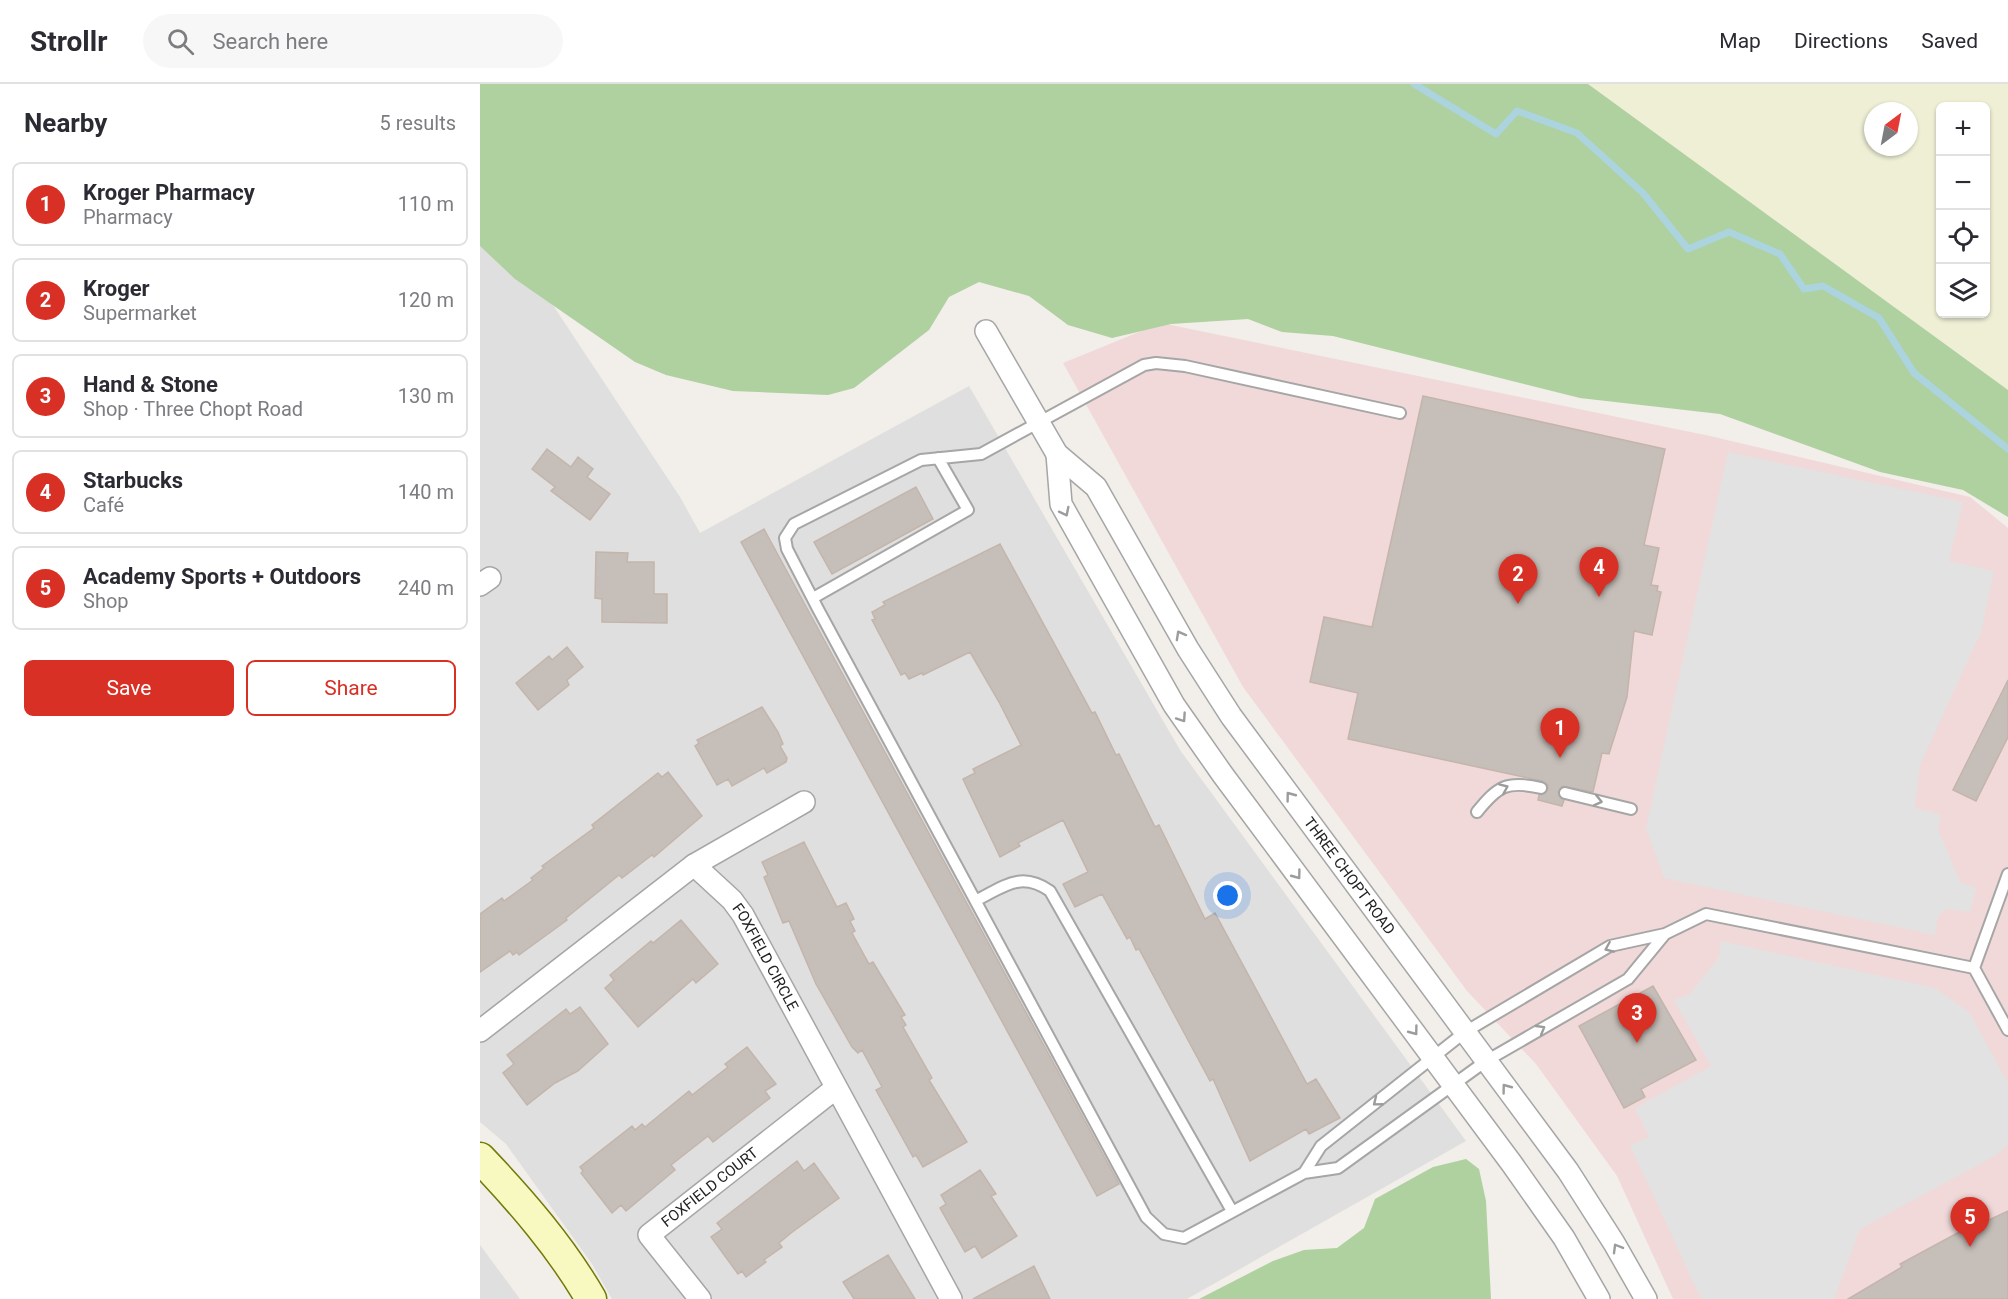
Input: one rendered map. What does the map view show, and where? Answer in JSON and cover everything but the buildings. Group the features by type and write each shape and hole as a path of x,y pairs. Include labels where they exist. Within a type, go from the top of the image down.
{"street":[{"name":"THREE CHOPT ROAD","path":"986,331 1057,454 1096,487 1188,649 1231,716 1574,1180 1646,1299"},
{"name":"THREE CHOPT ROAD","path":"1057,454 1061,504 1174,705 1223,775 1455,1084 1542,1205 1599,1299"},
{"path":"480,1031 694,865 804,801"},
{"name":"FOXFIELD CIRCLE","path":"694,865 732,900 743,915 951,1299"},
{"name":"FOXFIELD COURT","path":"700,1299 649,1234 836,1088"},
{"path":"480,1158 516,1196 551,1240 591,1299"}],"lane":[{"path":"1400,413 1185,366 1156,363 1144,365 981,454 921,460 794,524 784,538 787,549 813,598 1146,1217 1164,1234 1184,1238 1207,1228 1232,1211 1304,1173 1338,1168 1486,1061 1628,979 1665,934"},
{"path":"813,598 968,510 938,458"},
{"path":"1477,812 1496,791 1507,786 1520,783 1541,788"},
{"path":"1565,794 1632,809"},
{"path":"2008,874 1974,968 2008,1030"},
{"path":"977,900 1015,881 1036,882 1050,891 1232,1211"},
{"path":"1304,1173 1321,1146 1465,1032 1610,946 1665,934 1706,914 1974,968"}],"shaded area":[{"path":"480,195 680,497 700,533 969,386 1180,750 1466,1141 1187,1299 612,1299 592,1264 506,1144 480,1122"},
{"path":"1161,323 1710,436 1970,497 2008,528 2008,1299 1673,1299 1617,1176 1536,1064 1467,991 1243,687 1063,363"},
{"path":"1728,452 1963,502 1949,561 1994,571 1981,632 1920,765 1915,808 1941,815 1938,829 1960,882 1976,888 1970,912 1947,909 1938,916 1935,935 1664,878 1646,828"},
{"path":"1721,941 1935,988 1969,1012 2008,1083 2008,1145 1998,1154 1860,1229 1834,1299 1701,1299 1630,1145 1649,1137 1635,1108 1711,1066 1674,1000 1690,994 1719,957"},
{"path":"480,1245 520,1299 480,1299"}],"green space":[{"path":"480,84 1588,84 2008,390 2008,517 1963,490 1880,472 1720,414 1580,398 1333,336 1282,332 1248,319 1171,324 1112,338 1068,325 1029,296 979,282 949,297 929,330 854,388 828,395 733,391 666,375 635,362 515,279 480,246"},
{"path":"1588,84 2008,84 2008,390"},
{"path":"1466,1159 1479,1169 1486,1201 1491,1299 1199,1299 1273,1261 1304,1250 1337,1248 1364,1228 1375,1199 1433,1167"}],"waterway":[{"path":"1414,84 1496,134 1517,111 1577,133 1643,193 1688,249 1729,232 1780,254 1804,289 1823,286 1879,318 1914,373 2008,449"}],"place":[{"name":"Starbucks","path":"1599,597"},
{"name":"Kroger","path":"1518,604"},
{"name":"Kroger Pharmacy","path":"1560,758"},
{"name":"Hand & Stone","path":"1637,1043"},
{"name":"Academy Sports + Outdoors","path":"1970,1247"}]}
